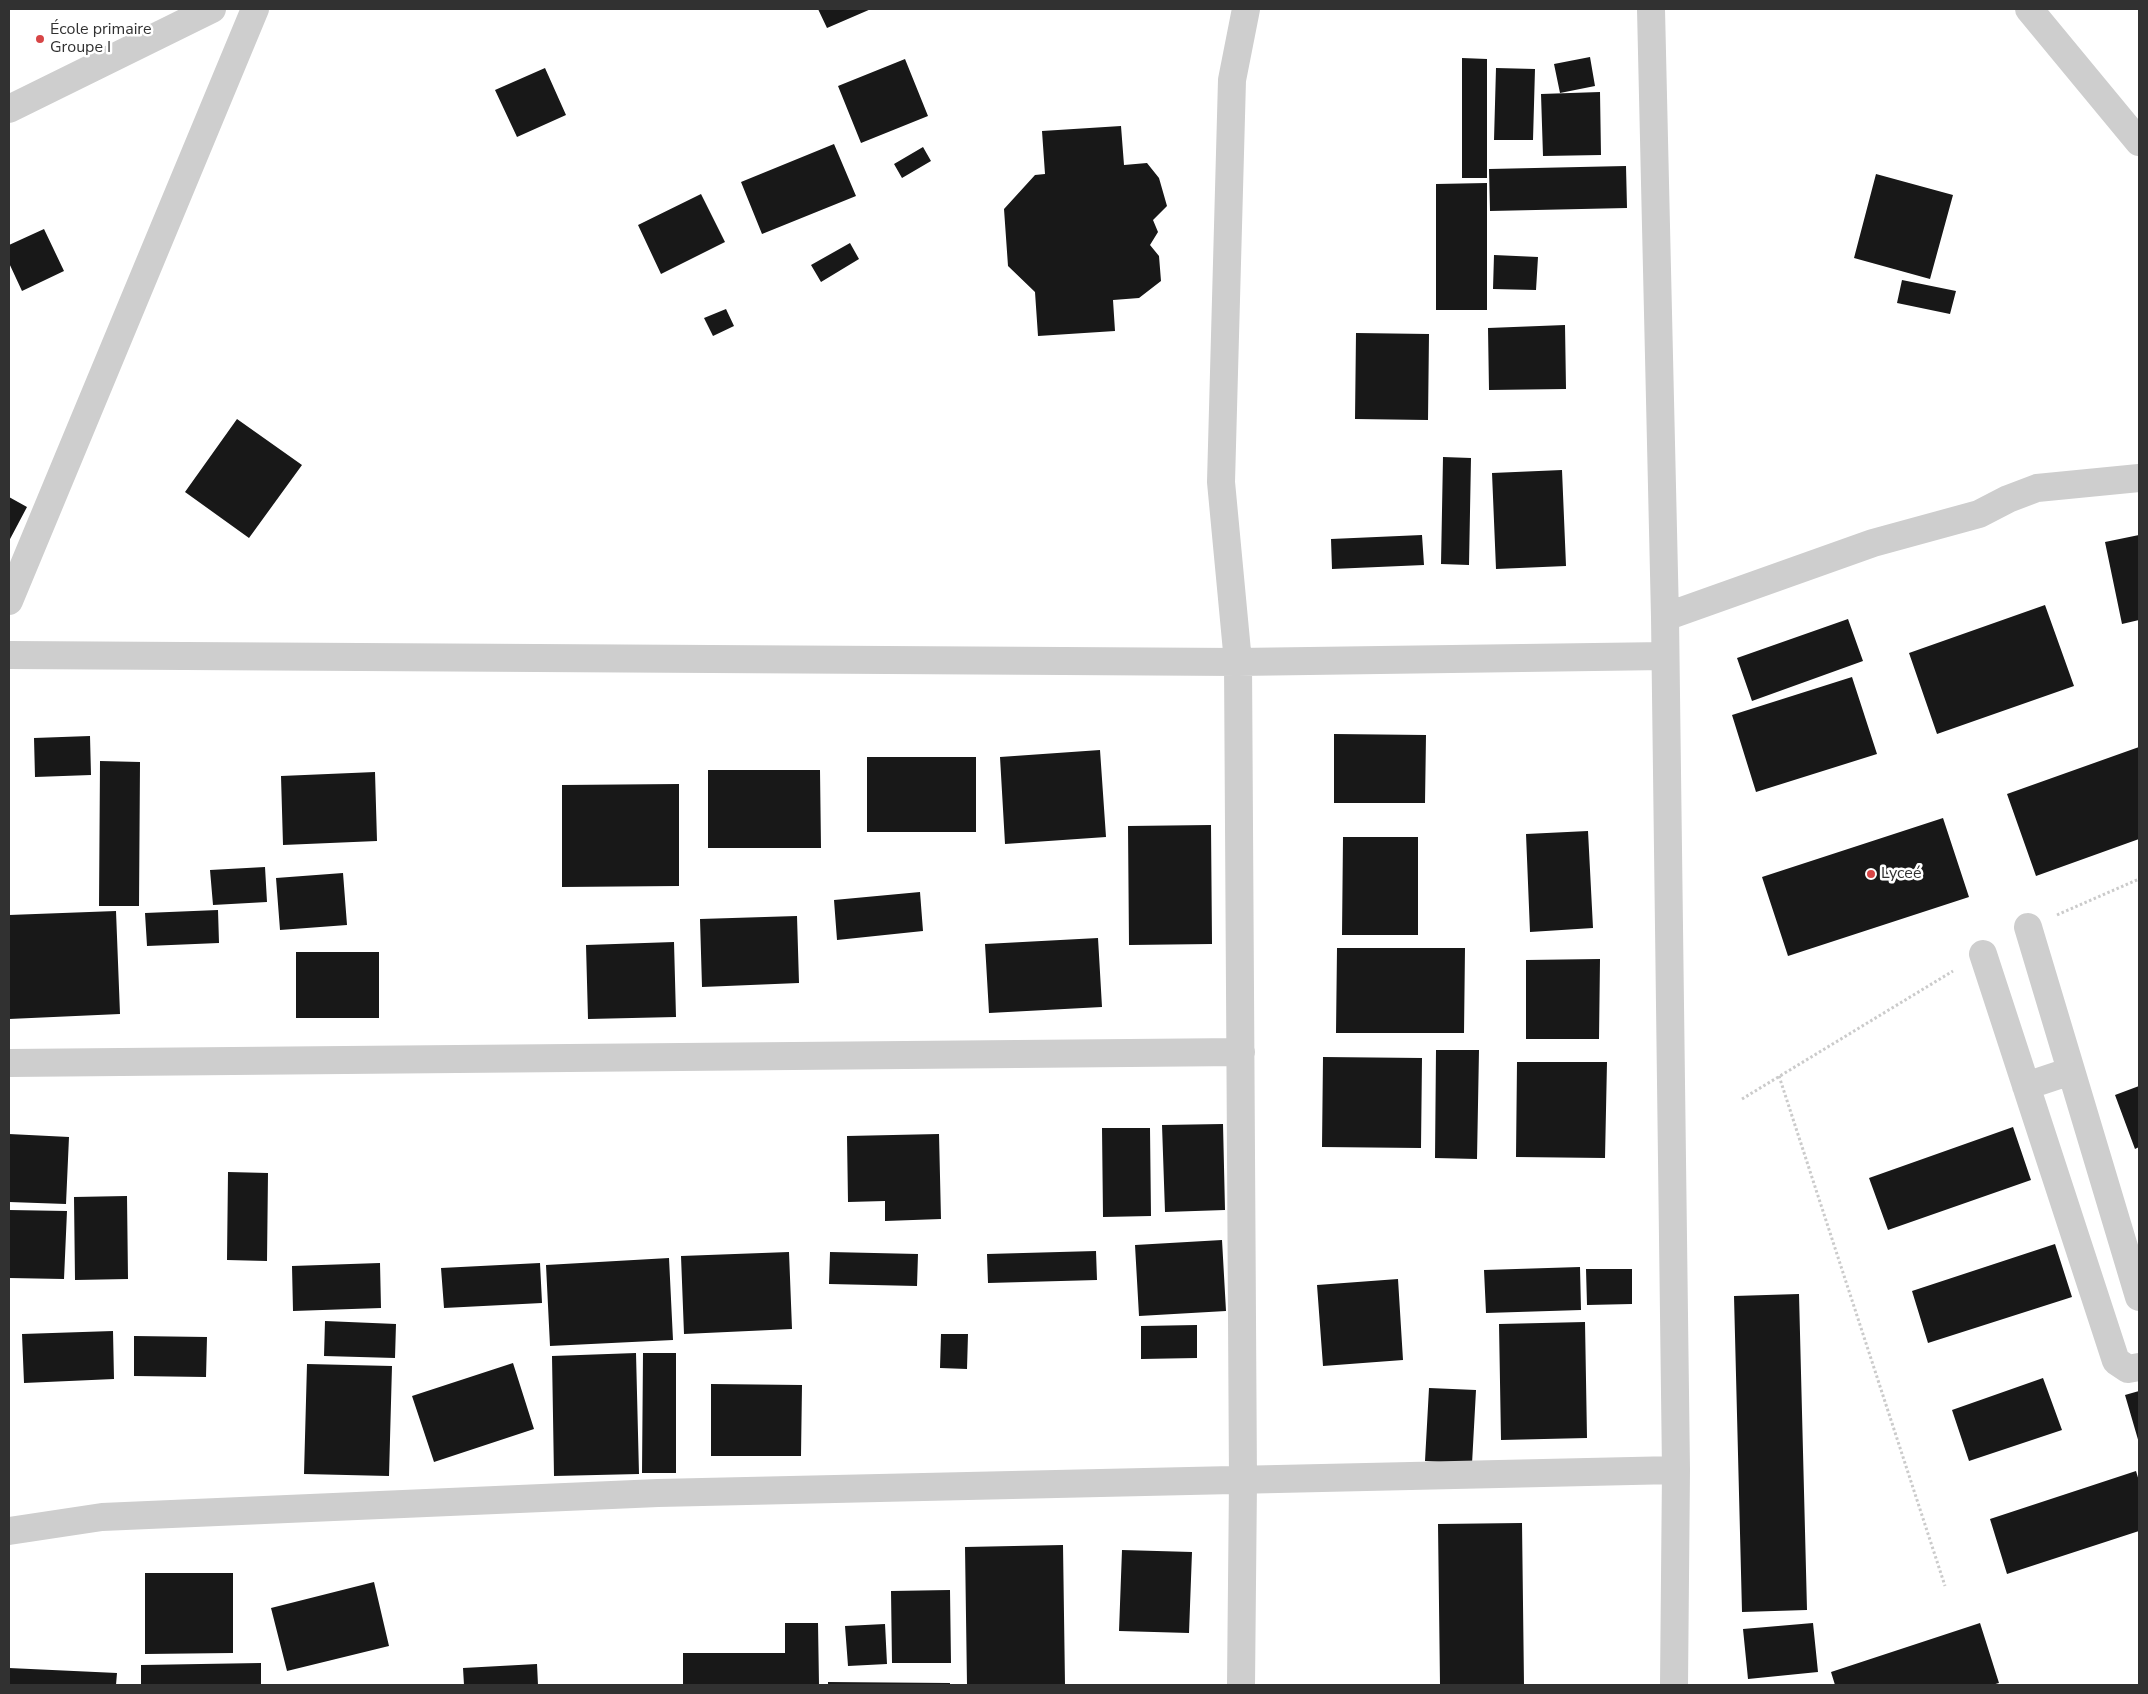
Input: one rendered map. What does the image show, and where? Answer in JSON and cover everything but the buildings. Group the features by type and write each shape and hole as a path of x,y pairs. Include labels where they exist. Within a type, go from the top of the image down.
{"street":[{"path":"9,109 212,9"},
{"path":"9,601 255,9"},
{"path":"1241,1685 1243,1481 1238,662 1221,482 1232,80 1246,9"},
{"path":"1651,9 1665,618 1676,1470 1674,1685"},
{"path":"2029,9 2139,142"},
{"path":"1665,618 1873,542 1979,514 2008,499 2037,488 2139,478"},
{"path":"9,655 1238,662 1665,656"},
{"path":"2028,928 2139,1297"},
{"path":"1983,954 2116,1361 2128,1369 2139,1367"},
{"path":"9,1063 1241,1052"},
{"path":"2026,1086 2070,1071"},
{"path":"2088,1276 2129,1262"},
{"path":"9,1531 102,1518 658,1492 1243,1481 1676,1470"}],"path":[{"path":"2028,928 2139,879"},
{"path":"1742,1099 1983,954"},
{"path":"1779,1076 1945,1586"}],"place":[{"name":"École primaire Groupe I","path":"40,39"},
{"name":"Lyceé","path":"1871,874"}]}
